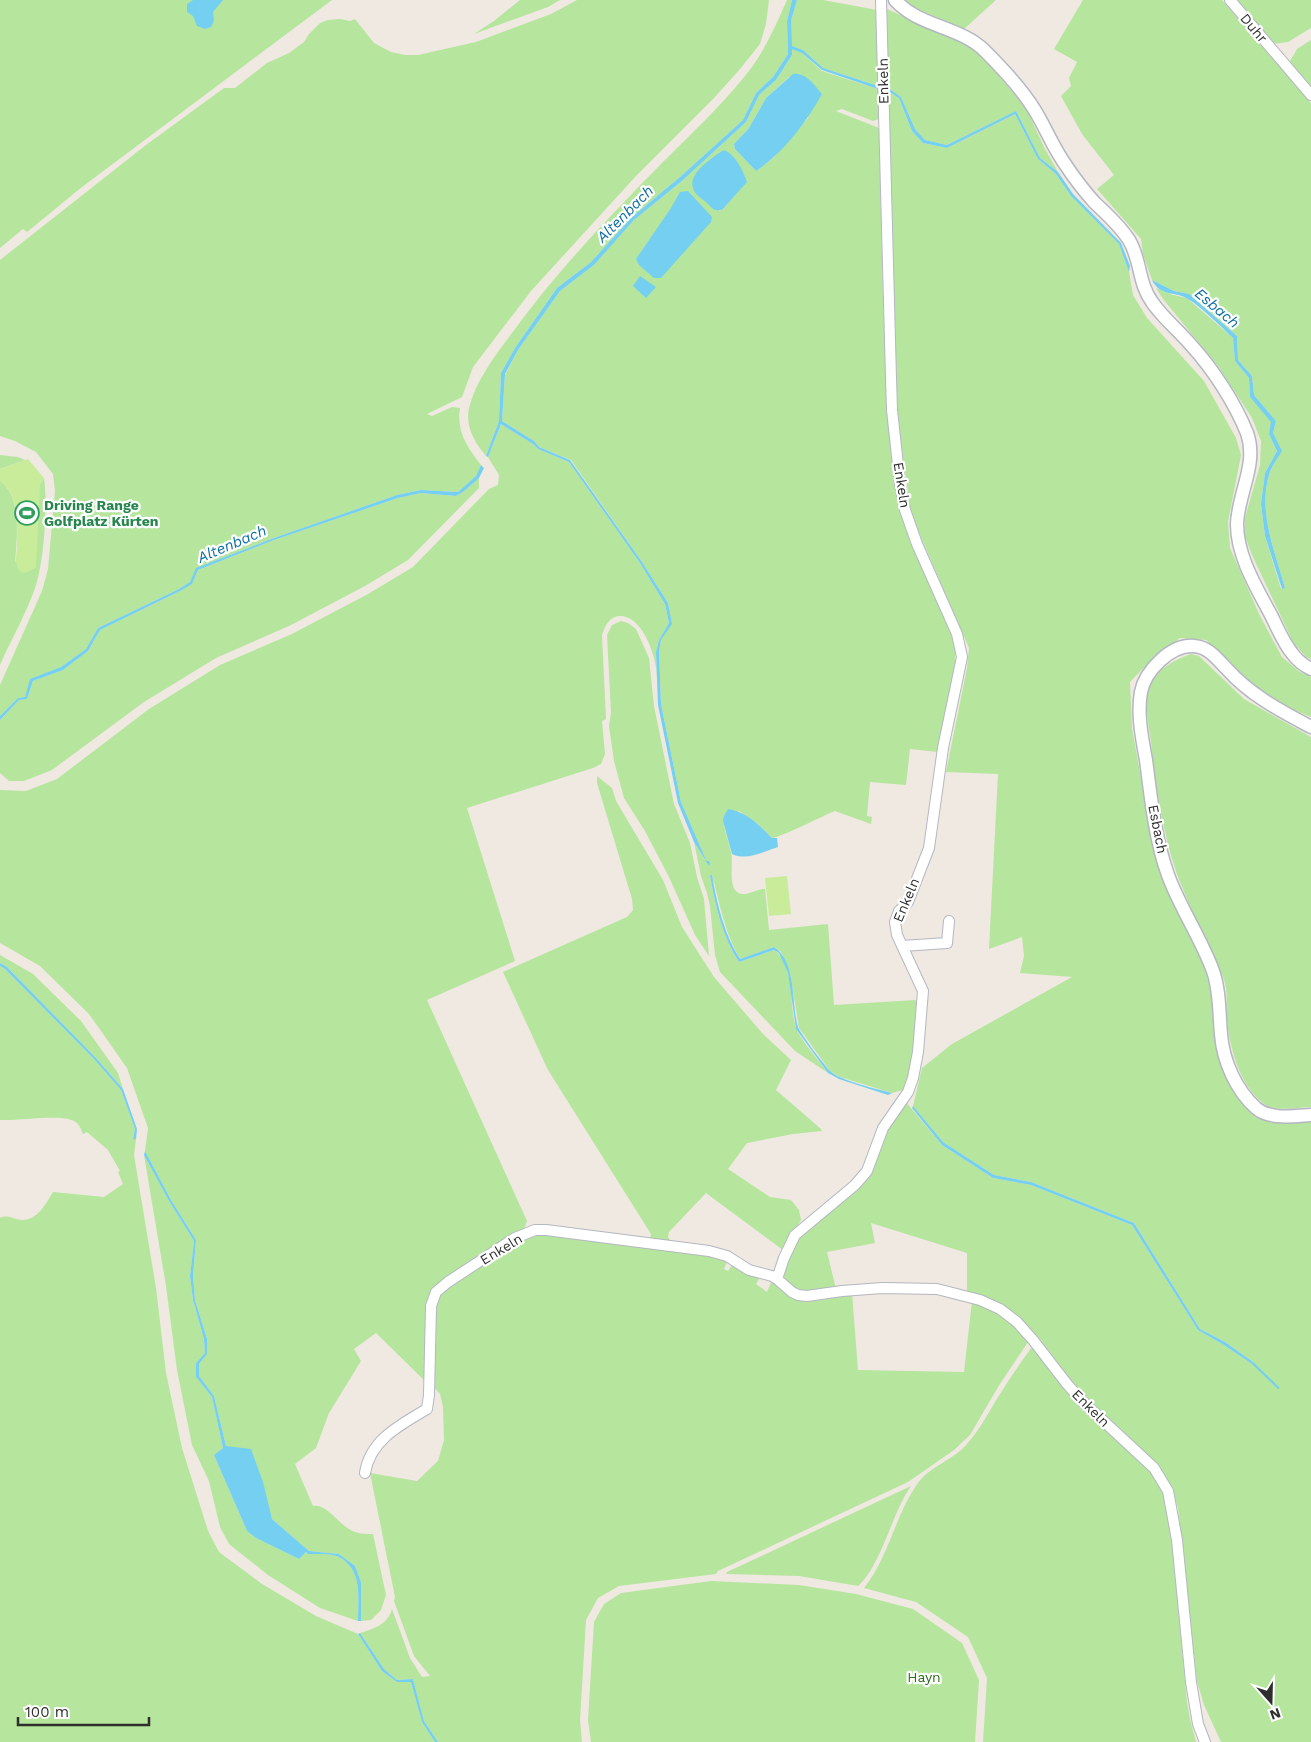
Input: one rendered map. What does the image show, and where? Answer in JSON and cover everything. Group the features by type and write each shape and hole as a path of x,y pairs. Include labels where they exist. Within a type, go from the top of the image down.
{"street":[{"name":"Enkeln","path":"777,1279 784,1258 795,1236 867,1171 883,1128 906,1096 911,1084 918,1052 923,991 902,946 896,930 895,919 899,911 908,902 929,848 945,734 962,657 957,634 911,529 903,503 900,484 890,378 881,0"},
{"path":"895,0 915,15 974,42 986,52 1012,81 1036,111 1066,167 1131,242 1144,288 1152,302 1193,347 1218,380 1249,439 1248,469 1237,520 1241,551 1262,599 1288,648 1302,664 1311,669"},
{"name":"Duhr","path":"1230,0 1311,95"},
{"name":"Esbach","path":"1311,727 1252,692 1234,677 1212,653 1196,646 1180,648 1158,662 1146,677 1140,694 1139,705 1143,742 1163,858 1177,897 1213,971 1217,986 1221,1042 1230,1071 1242,1092 1258,1109 1267,1114 1276,1116 1311,1115"},
{"name":"Enkeln","path":"902,946 947,943 949,922"},
{"name":"Enkeln","path":"365,1473 367,1462 376,1445 394,1429 427,1409 431,1306 436,1292 515,1238 535,1230 709,1251 727,1256 749,1270 764,1273 777,1279 792,1292 807,1296 882,1288 924,1288 966,1296 990,1304 1017,1322 1083,1402 1154,1468 1168,1491 1177,1540 1191,1682 1198,1724 1205,1742"}],"green space":[{"path":"0,0 332,0 82,187 27,232 23,229 0,248"},
{"path":"520,0 560,0 548,7 474,34 494,21"},
{"path":"577,0 769,0 766,24 760,44 740,69 714,98 636,176 531,291 473,367 462,397 427,414 432,416 452,407 460,408 461,432 481,465 476,476 458,492 421,490 397,495 274,538 197,568 190,582 179,589 98,628 86,649 61,667 31,679 25,697 18,698 0,716 0,685 42,591 48,569 55,491 53,474 36,452 15,441 0,436 0,260 146,145 224,88 235,88 267,63 289,53 304,42 320,23 328,20 340,19 350,21 355,19 374,43 391,52 418,55 476,42 551,14"},
{"path":"787,0 792,0 787,21 788,54 773,77 756,93 743,120 632,217 591,262 557,288 515,348 501,373 499,421 486,456 472,434 468,415 476,388 493,359 529,310 584,245 642,183 715,110 745,76 763,49"},
{"path":"797,0 823,0 877,10 878,86 823,68 803,50 791,46 791,21"},
{"path":"905,0 996,0 964,29 913,7"},
{"path":"1083,0 1222,0 1311,103 1311,659 1306,657 1293,642 1245,536 1245,518 1260,465 1261,441 1252,418 1218,366 1156,288 1187,298 1233,338 1235,361 1249,378 1250,397 1272,422 1269,434 1277,451 1265,473 1261,504 1265,536 1281,589 1285,588 1269,532 1265,504 1269,475 1281,451 1273,433 1276,421 1254,395 1252,376 1238,360 1237,336 1189,294 1174,291 1152,280 1143,254 1141,239 1097,189 1114,175 1082,134 1061,96 1071,86 1069,78 1077,62 1054,49"},
{"path":"1235,0 1311,0 1311,28 1288,42 1273,44"},
{"path":"887,9 968,46 986,61 1026,108 1058,172 1040,158 1016,111 947,145 925,140 915,129 901,97 888,88"},
{"path":"1311,40 1311,87 1289,63 1297,49"},
{"path":"792,48 802,53 822,71 878,89 879,119 873,121 842,109 836,111 879,128 888,421 895,476 913,546 955,644 955,666 938,752 910,749 906,785 870,782 867,816 872,817 871,824 835,811 772,838 758,824 739,811 724,826 732,857 732,883 734,888 742,894 765,889 769,930 828,924 834,1005 916,1000 917,1022 911,1069 903,1090 892,1093 840,1077 830,1071 799,1028 790,973 781,952 774,947 740,959 726,928 712,875 710,875 720,920 733,952 739,962 774,950 781,956 788,975 796,1028 828,1073 795,1051 720,972 715,955 710,906 694,842 705,860 710,863 706,860 681,802 661,704 659,652 661,640 671,624 668,603 571,460 539,447 534,441 502,421 505,375 518,350 560,291 594,265 634,220 683,180 746,122 759,95 776,80 792,55","holes":["800,74 813,84 808,118 773,158 756,171 735,149 734,144 749,128 766,98 789,77","723,150 747,181 722,210 719,211 694,177 703,166"]},
{"path":"888,91 899,98 912,131 923,143 947,148 1015,114 1038,159 1056,174 1071,196 1119,244 1129,272 1133,295 1147,318 1204,381 1236,438 1241,455 1228,522 1230,548 1260,616 1282,657 1300,672 1311,677 1311,717 1290,708 1253,685 1206,640 1180,638 1152,659 1130,682 1132,728 1154,851 1160,874 1205,968 1211,993 1215,1043 1225,1075 1242,1103 1255,1117 1272,1123 1311,1122 1311,1742 1221,1742 1204,1705 1197,1681 1178,1508 1171,1486 1159,1465 1087,1398 1040,1339 1022,1320 967,1292 967,1253 871,1223 875,1243 827,1252 836,1289 812,1293 794,1289 785,1281 783,1271 796,1241 875,1164 893,1120 906,1102 942,1145 993,1178 1031,1185 1132,1225 1198,1330 1252,1364 1253,1362 1225,1342 1200,1329 1134,1223 1031,1182 994,1175 943,1142 913,1106 922,1068 952,1044 1072,977 1020,973 1024,956 1022,937 989,949 998,774 946,772 967,668 969,648 911,514 898,420"},
{"path":"501,424 538,449 569,462 640,563 665,604 669,623 659,640 656,652 657,680 655,663 646,637 632,620 619,616 610,620 605,628 602,635 606,719 602,721 605,754 601,764 467,808 515,961 427,1000 527,1221 524,1229 433,1290 426,1382 376,1333 354,1349 361,1361 329,1413 316,1448 295,1464 313,1506 323,1507 352,1531 373,1534 386,1595 381,1610 371,1620 361,1621 361,1582 355,1566 339,1554 309,1551 272,1519 267,1503 226,1446 214,1396 199,1376 199,1364 207,1354 207,1339 195,1300 193,1276 196,1240 171,1200 145,1151 148,1128 127,1068 89,1014 40,966 0,943 0,790 26,791 57,779 149,709 220,665 292,634 368,594 413,567 489,489 498,485 499,475 488,457"},
{"path":"0,455 18,457 25,460 0,469"},
{"name":"Driving Range Golfplatz Kürten","path":"28,459 44,478 40,484 36,568 24,573 19,571 16,562 17,520 14,502 11,494 0,481 0,469"},
{"path":"44,478 46,503 41,564 38,577 27,607 0,665 0,481 7,488 15,507 17,530 15,563 40,484"},
{"path":"479,478 479,488 408,560 365,586 289,626 216,658 144,702 52,770 24,781 9,781 0,773 0,720 19,700 27,699 33,681 63,670 88,651 100,630 180,591 192,583 198,570 274,540 398,498 421,493 456,496"},
{"path":"621,621 628,623 636,629 649,658 654,706 674,804 690,843 704,899 709,956 695,935 669,877 645,831 624,798 614,761 609,726 611,713 607,635 612,625"},
{"path":"1191,654 1199,656 1244,699 1311,737 1311,1107 1280,1109 1268,1106 1248,1086 1237,1064 1230,1040 1224,980 1186,896 1170,853 1155,778 1147,703 1149,690 1155,677 1171,663"},
{"path":"597,776 612,788 616,801 663,880 682,927 714,977 763,1034 791,1060 776,1090 822,1131 793,1134 747,1143 728,1169 770,1197 791,1200 799,1210 801,1220 783,1250 706,1193 669,1232 668,1237 671,1242 650,1239 651,1234 548,1070 503,972 627,917 633,910 632,899 597,783"},
{"path":"787,876 791,914 769,916 765,878"},
{"path":"0,955 33,974 81,1021 118,1073 123,1089 96,1058 7,967 0,963"},
{"path":"0,966 94,1059 121,1090 135,1129 133,1138 136,1139 134,1155 156,1288 166,1373 182,1448 208,1531 219,1552 262,1584 316,1616 358,1634 382,1671 397,1682 411,1681 422,1722 435,1742 0,1742 0,1218 8,1217 23,1220 34,1217 53,1192 104,1197 123,1184 118,1172 120,1171 108,1150 87,1132 83,1134 76,1122 58,1118 0,1120"},
{"path":"144,1155 169,1201 194,1241 190,1276 193,1300 204,1339 205,1353 196,1363 196,1377 212,1397 223,1448 214,1455 247,1531 256,1538 299,1559 306,1552 308,1554 336,1556 347,1563 356,1577 358,1585 358,1621 320,1608 268,1575 229,1544 220,1527 209,1481 192,1445 177,1370 166,1286"},
{"path":"548,1235 708,1255 727,1262 724,1269 728,1271 732,1265 746,1275 760,1277 756,1284 767,1292 772,1280 784,1293 804,1301 820,1300 852,1293 858,1370 964,1372 972,1301 1007,1318 1028,1342 998,1387 970,1435 954,1450 908,1482 718,1571 716,1574 619,1586 598,1598 586,1620 580,1720 582,1742 438,1742 424,1721 413,1679 397,1680 384,1669 360,1633 375,1628 384,1622 392,1609 410,1658 422,1677 430,1676 414,1656 394,1601 395,1597 370,1473 417,1481 438,1461 444,1440 443,1407 440,1394 433,1386 435,1307 440,1295 451,1285 517,1242 532,1236"},
{"path":"1032,1347 1079,1407 1150,1471 1164,1496 1172,1542 1187,1702 1196,1742 983,1742 987,1678 968,1637 916,1602 864,1588 880,1563 903,1509 918,1483 929,1472 960,1451 971,1439"},
{"path":"911,1486 904,1497 880,1553 866,1577 858,1586 799,1576 726,1574 727,1572"},
{"name":"Hayn","path":"711,1581 799,1585 856,1594 913,1609 962,1643 979,1680 975,1742 591,1742 588,1720 594,1622 604,1604 621,1593"}],"water":[{"path":"193,0 223,0 213,12 214,21 211,27 205,29 197,26 193,16 187,12 187,4"},
{"path":"792,0 797,0 791,21 792,46 803,50 823,68 878,86 878,89 822,70 802,53 792,49 792,55 776,80 759,95 746,122 683,180 634,220 594,265 560,291 518,350 505,374 502,421 534,441 539,447 570,460 642,562 668,603 672,624 661,640 659,652 661,704 681,802 706,860 710,862 709,866 694,842 678,803 658,705 656,652 659,640 669,623 665,604 640,563 569,462 538,449 501,424 488,457 486,456 499,421 501,373 515,348 557,288 591,262 632,217 743,120 756,93 773,77 788,54 787,21"},
{"path":"793,74 806,77 822,94 794,136 776,155 756,171 735,149 734,144 749,128 766,98"},
{"path":"888,88 901,97 915,129 925,140 947,145 1016,111 1040,158 1058,172 1073,194 1121,243 1130,266 1129,272 1119,244 1071,196 1056,174 1038,159 1015,114 947,148 923,143 912,131 899,98 888,91"},
{"path":"723,150 735,159 747,182 722,210 717,210 713,209 696,194 692,182 702,166"},
{"path":"688,191 712,217 711,222 661,278 654,278 639,265 636,259 680,192"},
{"path":"640,276 656,287 646,298 633,286"},
{"path":"1152,280 1174,291 1189,294 1237,336 1238,360 1252,376 1254,395 1276,421 1273,433 1282,451 1270,472 1265,504 1269,532 1285,588 1282,589 1265,536 1261,504 1265,473 1277,451 1269,434 1271,422 1250,397 1249,378 1235,361 1233,338 1194,303 1159,289"},
{"path":"481,465 484,468 479,478 456,496 421,493 398,498 274,540 198,570 192,584 100,630 88,651 63,670 33,681 27,699 19,700 0,720 0,716 18,698 25,697 30,679 61,667 86,649 98,628 190,582 196,568 274,538 397,495 421,490 458,492 476,476"},
{"path":"728,809 747,816 772,838 777,838 778,847 743,857 732,854 723,821"},
{"path":"710,875 712,875 725,929 740,959 774,947 781,954 790,973 798,1027 827,1068 842,1078 892,1093 888,1095 839,1079 828,1073 796,1029 788,973 779,953 774,950 739,962 733,952 720,920"},
{"path":"0,963 7,967 96,1058 123,1089 137,1129 136,1139 133,1139 135,1129 121,1090 94,1059 0,966"},
{"path":"913,1106 943,1142 994,1175 1031,1182 1134,1223 1200,1329 1225,1342 1253,1362 1280,1388 1278,1389 1252,1364 1198,1330 1132,1225 1031,1185 993,1178 942,1145 912,1108"},
{"path":"145,1151 171,1200 196,1240 193,1276 195,1300 207,1339 207,1354 199,1364 199,1376 214,1396 226,1446 251,1449 263,1482 272,1519 309,1551 339,1554 355,1566 361,1582 361,1621 358,1621 356,1577 347,1563 336,1556 308,1554 306,1552 299,1559 256,1538 247,1531 214,1455 223,1448 212,1397 196,1377 196,1363 205,1353 204,1339 193,1300 190,1276 194,1241 169,1201 144,1155"},
{"path":"360,1633 384,1669 397,1680 413,1679 424,1721 438,1742 435,1742 422,1722 411,1682 397,1682 382,1671 358,1634"}],"place":[{"name":"Driving Range Golfplatz Kürten","path":"27,513"}],"water label":[{"name":"Altenbach","path":"625,214"},
{"name":"Altenbach","path":"232,544"}]}
